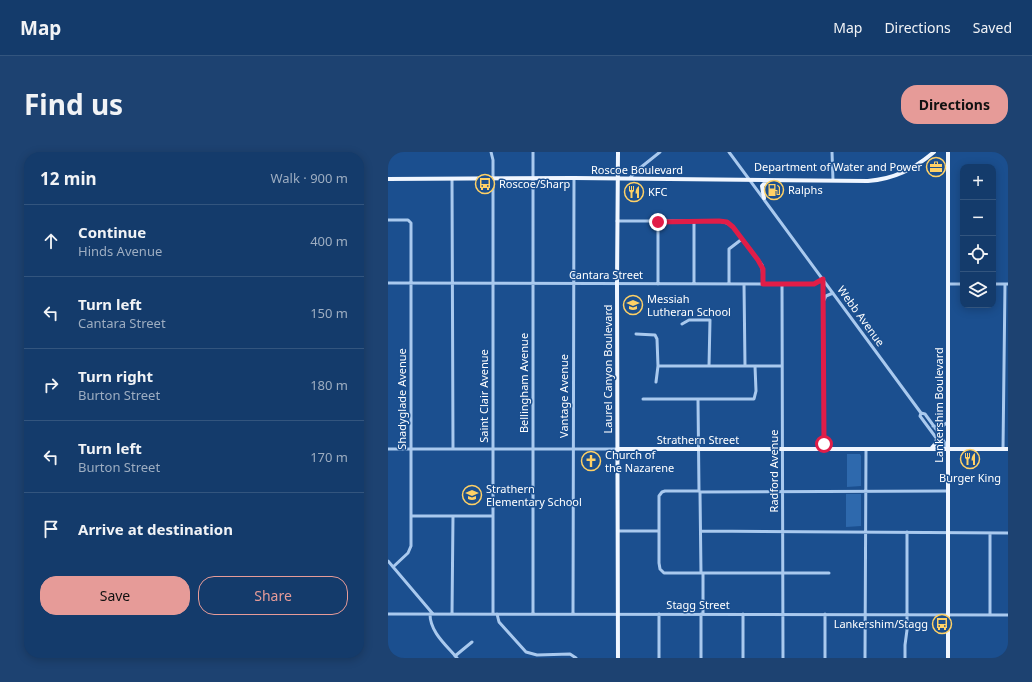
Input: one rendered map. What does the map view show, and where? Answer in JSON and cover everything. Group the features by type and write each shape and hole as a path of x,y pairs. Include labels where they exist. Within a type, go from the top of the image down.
{"main road":[{"name":"Laurel Canyon Boulevard","path":"618,152 618,658"},
{"name":"Roscoe Boulevard","path":"388,179 574,178 868,181 885,179 901,174 916,166 934,152"},
{"name":"Lankershim Boulevard","path":"948,152 948,658"},
{"path":"764,198 762,188 763,185 775,180"},
{"path":"931,449 936,443 936,439"},
{"name":"Strathern Street","path":"617,449 1006,449"}],"street":[{"name":"Saint Clair Avenue","path":"491,152 493,160 493,614"},
{"name":"Bellingham Avenue","path":"533,152 533,614"},
{"path":"630,179 635,172 660,152"},
{"name":"Webb Avenue","path":"729,152 921,413 925,414 941,436 948,449"},
{"path":"832,152 833,180"},
{"name":"Vantage Avenue","path":"573,614 574,178"},
{"path":"452,179 451,284 453,448"},
{"name":"Shadyglade Avenue","path":"388,220 408,220 411,223 410,550 406,556 393,567"},
{"path":"617,221 727,222 733,227 762,266 763,284"},
{"path":"694,221 694,283"},
{"path":"658,222 658,284"},
{"path":"728,284 728,249 742,239"},
{"path":"823,279 824,449"},
{"name":"Cantara Street","path":"388,283 814,284 823,279"},
{"path":"744,284 745,366"},
{"name":"Radford Avenue","path":"782,284 783,658"},
{"path":"948,284 960,284"},
{"path":"1006,284 1006,449"},
{"path":"824,300 826,296 833,293"},
{"path":"682,324 689,320 710,320 709,366"},
{"path":"636,334 655,335 657,339 658,366 656,382"},
{"path":"658,366 782,366"},
{"path":"643,399 754,399 756,391 755,366"},
{"path":"698,400 702,573 701,658"},
{"name":"Webb Avenue","path":"921,413 920,416 936,439 948,449"},
{"path":"933,426 941,427 948,422"},
{"name":"Strathern Street","path":"388,449 617,449"},
{"path":"865,658 866,449"},
{"path":"829,573 664,573 659,568 659,496 665,491 948,491"},
{"path":"411,516 492,516"},
{"path":"452,614 453,516"},
{"path":"618,531 659,531"},
{"path":"701,531 1008,533"},
{"path":"905,658 904,645 907,630 907,532"},
{"path":"990,533 990,615"},
{"path":"388,561 432,614 430,621 433,629 456,657 472,642"},
{"name":"Stagg Street","path":"388,614 1008,615"},
{"path":"497,614 499,622 526,652 537,655 570,654 576,658"},
{"path":"659,614 659,658"},
{"path":"743,614 743,658"},
{"path":"825,614 825,658"}],"shaded area":[{"path":"847,454 860,454 861,456 861,486 847,487"},
{"path":"846,494 861,494 861,526 846,527"}],"place":[{"name":"Department of Water and Power","path":"936,167"},
{"name":"Roscoe/Sharp","path":"485,184"},
{"name":"Ralphs","path":"774,190"},
{"name":"KFC","path":"634,192"},
{"name":"Messiah Lutheran School","path":"633,305"},
{"name":"Burger King","path":"970,459"},
{"name":"Church of the Nazarene","path":"591,461"},
{"name":"Strathern Elementary School","path":"472,495"},
{"name":"Lankershim/Stagg","path":"942,624"}],"route":[{"path":"658,222 727,222 733,227 762,266 763,284 814,284 823,279 824,444"}]}
